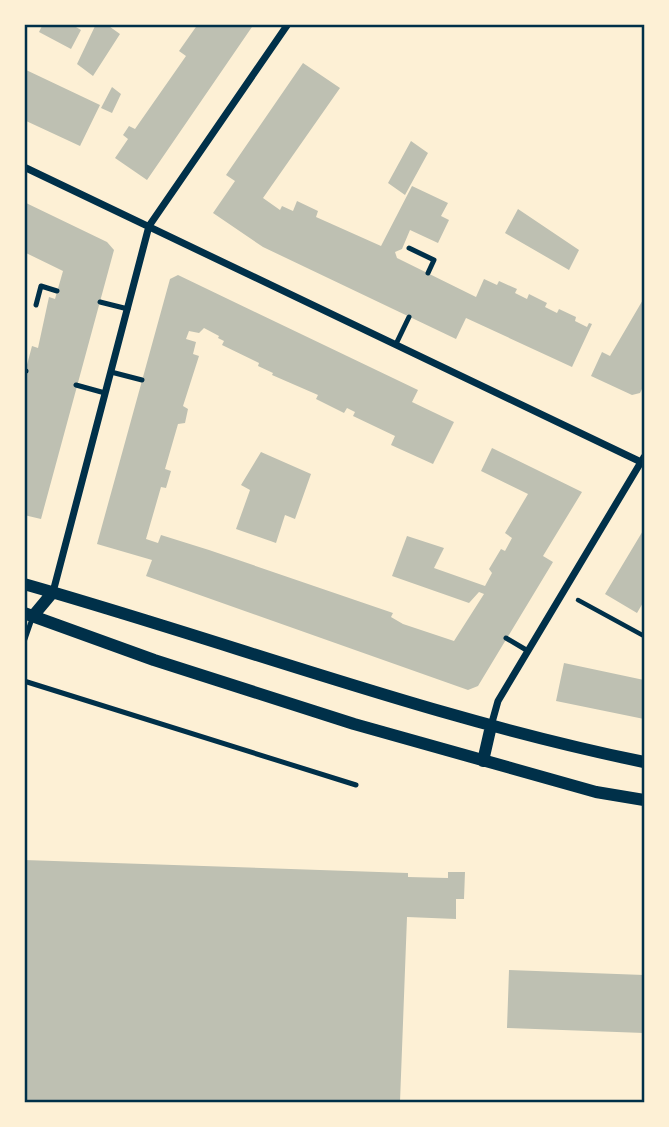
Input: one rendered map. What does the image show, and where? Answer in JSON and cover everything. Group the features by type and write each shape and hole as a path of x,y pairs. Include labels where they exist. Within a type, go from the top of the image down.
{"street":[{"path":"288,24 149,226 53,592 29,615 291,705 596,792 645,800"},
{"path":"24,167 643,459 498,701 483,761"},
{"path":"24,584 376,694 491,726 645,762"}],"lane":[{"path":"410,248 435,260 428,273"},
{"path":"36,305 41,286 57,291"},
{"path":"100,302 128,309"},
{"path":"396,344 409,317"},
{"path":"111,372 142,380"},
{"path":"76,385 105,393"},
{"path":"24,642 29,615"},
{"path":"506,638 528,651"},
{"path":"24,681 356,785"}],"path":[{"path":"563,592 645,636"}],"building":[{"path":"43,24 71,24 81,30 71,49 39,32"},
{"path":"96,24 106,24 120,34 93,76 77,64"},
{"path":"198,24 254,24 147,180 115,158 128,139 123,135 129,126 135,129 186,56 179,51"},
{"path":"303,63 340,88 263,198 280,210 282,206 293,211 297,201 318,211 316,217 381,246 412,186 448,203 441,216 449,220 438,243 410,230 402,249 395,252 397,258 476,297 484,279 497,285 499,281 517,289 515,293 527,299 529,294 547,303 545,307 557,313 559,309 576,317 575,321 587,327 589,323 592,324 572,367 466,318 456,339 263,247 213,213 235,181 226,175"},
{"path":"24,69 100,105 80,146 24,120"},
{"path":"112,87 121,94 112,113 101,108"},
{"path":"411,141 428,153 405,195 388,183"},
{"path":"24,202 107,242 114,250 41,519 24,515 24,376 32,346 38,348 49,297 55,299 63,271 24,252"},
{"path":"518,209 579,250 569,270 505,233"},
{"path":"178,275 418,390 412,402 454,422 433,464 391,445 395,436 353,416 355,412 347,408 344,413 316,399 318,395 272,375 273,373 258,366 259,363 222,345 224,341 218,338 219,336 204,328 199,333 189,331 186,339 196,342 193,354 199,356 183,406 188,409 185,423 178,424 165,469 171,471 166,488 161,487 146,539 158,543 161,535 209,550 393,613 391,617 403,624 454,641 484,594 479,592 469,603 392,576 407,536 444,548 434,568 485,586 492,573 489,569 501,549 505,551 512,538 505,533 528,494 481,471 492,448 582,492 543,556 553,562 478,686 468,690 146,576 152,560 97,544 170,279"},
{"path":"644,298 644,385 640,393 632,395 591,376 602,352 610,356"},
{"path":"261,452 311,474 295,519 285,515 276,543 236,529 250,490 241,485"},
{"path":"644,529 644,601 637,613 605,594"},
{"path":"564,663 644,680 644,719 556,701"},
{"path":"24,860 408,873 408,877 448,878 448,872 465,872 464,899 456,899 456,919 407,917 400,1102 24,1102"},
{"path":"509,970 644,975 644,1033 507,1028"}]}
